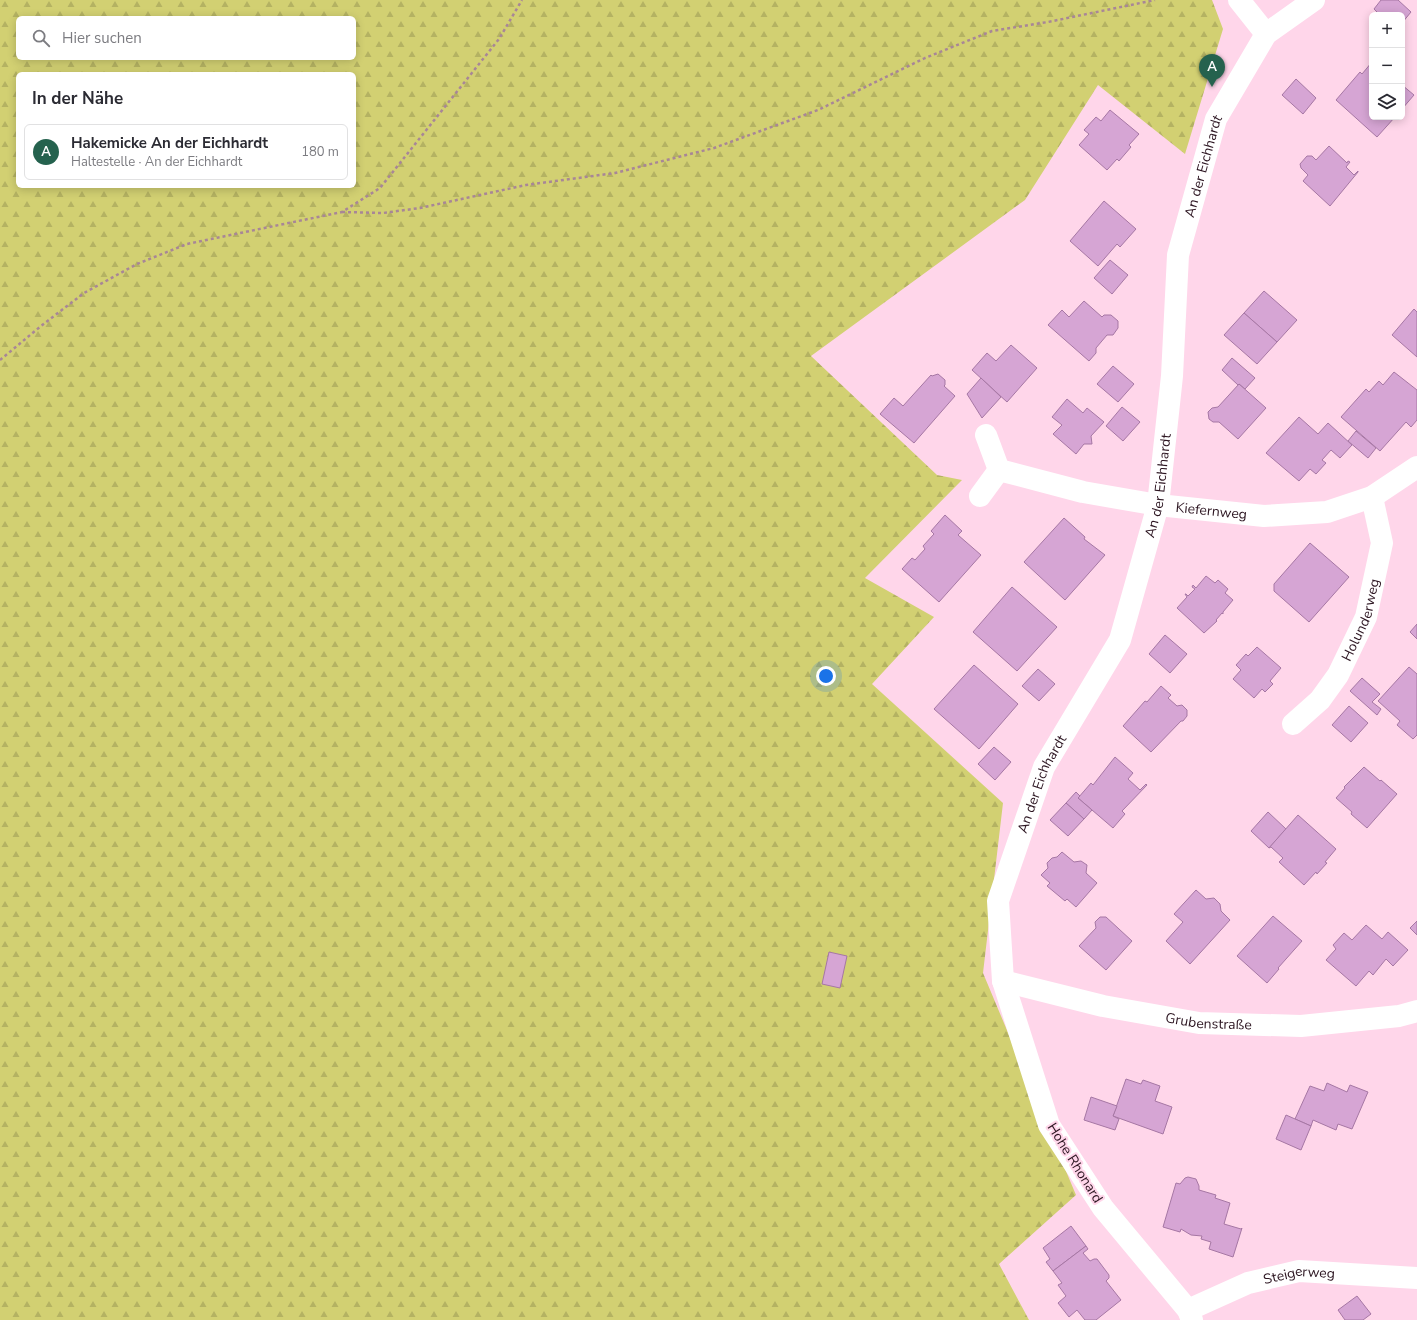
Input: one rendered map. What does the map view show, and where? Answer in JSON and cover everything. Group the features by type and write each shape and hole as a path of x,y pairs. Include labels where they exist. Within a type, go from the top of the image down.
{"street":[{"path":"1239,0 1266,34"},
{"name":"An der Eichhardt","path":"1003,981 998,900 1044,767 1120,640 1158,505 1172,376 1178,255 1216,119 1266,34 1314,0"},
{"path":"980,496 999,470 986,435"},
{"name":"Kiefernweg","path":"999,470 1083,492 1158,505 1264,516 1327,512 1372,497 1417,467"},
{"name":"Holunderweg","path":"1293,724 1320,700 1338,675 1366,617 1382,543 1372,497"},
{"name":"Grubenstraße","path":"1003,981 1103,1006 1199,1023 1301,1026 1399,1016 1417,1011"},
{"name":"Hohe Rhonard","path":"1003,981 1049,1125 1103,1208 1190,1315"},
{"name":"Steigerweg","path":"1190,1315 1248,1283 1299,1271 1417,1278"}],"path":[{"path":"342,212 380,188 499,39 522,0"},
{"path":"0,360 84,293 137,264 187,244 342,212 383,213 420,208 526,185 615,173 714,148 818,110 925,58 992,31 1048,22 1155,0"}],"green space":[{"path":"0,0 1212,0 1223,29 1185,154 1098,85 1025,200 811,356 937,475 962,480 865,578 934,617 872,684 1003,803 983,973 1076,1195 999,1264 1029,1320 0,1320"}],"building":[{"path":"1381,0 1398,0 1411,12 1405,19 1405,12 1377,12 1374,9"},
{"path":"1369,66 1369,120 1392,120 1377,137 1336,100 1360,72 1362,74"},
{"path":"1296,79 1316,98 1303,114 1282,95"},
{"path":"1405,88 1414,95 1405,106"},
{"path":"1110,110 1139,134 1129,145 1131,147 1119,161 1117,159 1107,170 1079,145 1089,134 1084,130 1096,117 1101,121"},
{"path":"1329,146 1347,163 1348,161 1350,162 1346,167 1354,175 1358,171 1330,206 1303,181 1308,175 1301,168 1300,164 1307,156 1312,156 1316,160"},
{"path":"1104,201 1136,229 1120,247 1117,244 1098,266 1070,241"},
{"path":"1110,260 1128,275 1112,294 1094,278"},
{"path":"1264,291 1297,320 1277,342 1244,313"},
{"path":"1084,301 1102,317 1104,315 1111,315 1118,321 1118,328 1113,335 1107,335 1096,348 1096,353 1089,361 1048,325 1062,310 1069,317"},
{"path":"1414,309 1417,312 1417,357 1392,335"},
{"path":"1244,313 1277,342 1257,364 1224,335"},
{"path":"1011,345 1037,368 1007,402 972,370 987,353 996,361"},
{"path":"1232,358 1255,378 1245,389 1239,384 1238,385 1222,370"},
{"path":"1113,366 1134,384 1118,402 1097,384"},
{"path":"1394,372 1417,390 1417,420 1411,427 1406,422 1380,451 1341,417 1366,389 1369,392 1379,381 1383,385"},
{"path":"938,374 945,380 944,386 955,396 914,443 880,414 894,398 903,406 931,375"},
{"path":"981,378 1001,397 982,418 967,394"},
{"path":"1239,384 1266,408 1238,439 1219,422 1213,422 1209,419 1208,412 1212,408 1218,407"},
{"path":"1067,399 1083,413 1087,408 1104,422 1091,436 1092,444 1084,444 1076,454 1053,434 1062,425 1052,417"},
{"path":"1122,407 1140,422 1123,441 1106,426"},
{"path":"1299,417 1318,434 1328,423 1352,445 1340,458 1331,450 1322,460 1326,463 1316,474 1310,469 1299,481 1266,453"},
{"path":"1356,431 1376,448 1368,458 1348,441"},
{"path":"945,515 962,531 958,535 981,555 939,602 902,569 912,558 915,560 925,549 923,546 934,534 931,531"},
{"path":"1064,518 1085,537 1084,539 1105,555 1065,600 1024,562"},
{"path":"1310,543 1349,577 1309,622 1274,591 1274,584"},
{"path":"1206,576 1215,583 1218,580 1228,589 1225,593 1233,600 1223,614 1222,613 1216,620 1217,621 1204,633 1177,608 1187,597 1185,594 1188,596 1195,589 1192,587 1193,585 1196,588"},
{"path":"1012,587 1057,627 1017,671 973,632"},
{"path":"1417,624 1417,639 1410,632"},
{"path":"1165,635 1187,654 1170,673 1149,654"},
{"path":"1257,647 1281,668 1270,681 1273,684 1265,692 1262,689 1254,698 1233,679 1241,670 1236,665 1246,654 1248,656"},
{"path":"974,665 1018,704 979,749 934,709"},
{"path":"1409,667 1417,674 1417,735 1413,739 1397,725 1400,721 1378,701"},
{"path":"1038,669 1055,684 1039,701 1022,686"},
{"path":"1362,678 1380,694 1372,702 1381,709 1377,715 1350,691"},
{"path":"1161,686 1171,695 1168,698 1177,706 1182,705 1187,710 1187,716 1151,752 1123,726 1145,701 1147,702"},
{"path":"1349,706 1368,723 1351,742 1332,725"},
{"path":"994,747 1011,762 995,780 978,764"},
{"path":"1115,757 1133,773 1128,779 1140,790 1146,784 1147,785 1122,811 1125,814 1113,828 1078,798 1091,783 1093,785"},
{"path":"1364,767 1397,794 1367,828 1336,798 1345,788 1344,787"},
{"path":"1076,792 1080,796 1078,798 1092,810 1084,819 1066,803"},
{"path":"1066,803 1084,819 1068,836 1050,820"},
{"path":"1268,812 1286,829 1269,848 1251,831"},
{"path":"1298,815 1336,849 1325,862 1327,863 1304,885 1279,862 1283,858 1271,847 1269,848"},
{"path":"1062,852 1074,862 1081,861 1087,865 1086,873 1097,883 1076,907 1067,899 1065,901 1047,886 1050,883 1041,875 1048,868 1047,863"},
{"path":"1196,890 1206,899 1214,898 1220,904 1221,911 1230,920 1190,964 1166,941 1183,922 1174,914"},
{"path":"1273,916 1302,941 1267,983 1237,956"},
{"path":"1100,917 1106,917 1132,941 1106,970 1079,946 1096,928 1095,922"},
{"path":"1417,921 1417,935 1410,928"},
{"path":"1366,925 1382,939 1388,932 1408,950 1393,966 1386,959 1373,975 1369,971 1356,986 1326,960 1336,949 1333,945 1344,933 1352,940"},
{"path":"829,952 847,956 840,988 822,984"},
{"path":"1126,1079 1141,1084 1143,1080 1160,1086 1155,1101 1172,1107 1163,1134 1113,1116"},
{"path":"1327,1083 1347,1092 1350,1085 1368,1092 1352,1129 1338,1124 1336,1130 1313,1120 1311,1126 1295,1119 1310,1086 1324,1091"},
{"path":"1091,1097 1117,1106 1113,1116 1119,1119 1115,1130 1084,1120"},
{"path":"1286,1115 1311,1126 1301,1150 1276,1139"},
{"path":"1188,1177 1196,1179 1199,1190 1216,1195 1215,1198 1230,1203 1224,1224 1242,1228 1233,1257 1209,1249 1211,1242 1201,1239 1202,1236 1191,1235 1181,1229 1180,1232 1163,1227 1176,1183 1180,1184 1185,1178"},
{"path":"1071,1226 1086,1246 1053,1271 1046,1262 1050,1259 1043,1248"},
{"path":"1086,1246 1088,1249 1083,1253 1090,1261 1097,1259 1109,1275 1109,1278 1106,1281 1121,1300 1096,1320 1085,1320 1077,1310 1069,1317 1058,1303 1066,1296 1058,1285 1062,1283 1053,1271"},
{"path":"1357,1296 1371,1314 1363,1320 1345,1320 1338,1310"}],"place":[{"name":"Hakemicke An der Eichhardt","path":"1212,87"}]}
